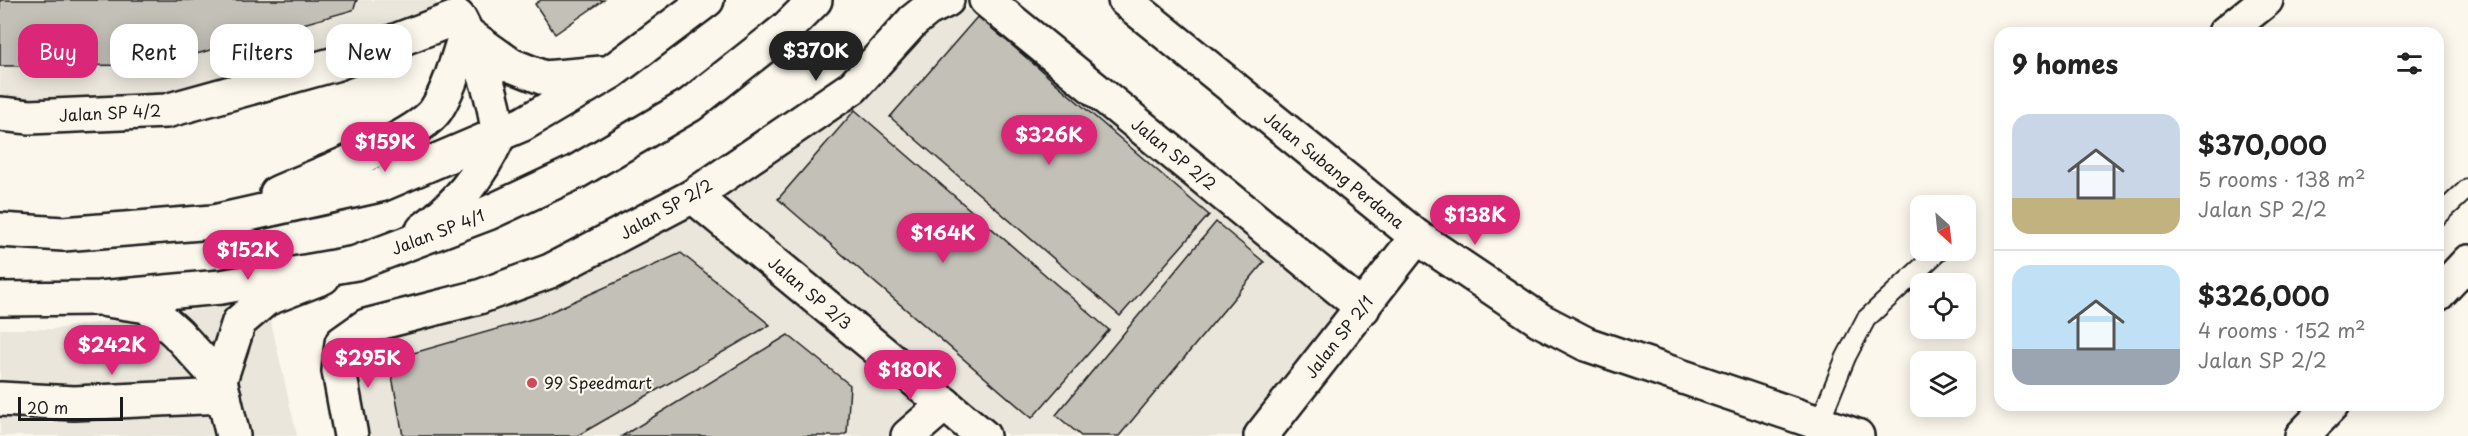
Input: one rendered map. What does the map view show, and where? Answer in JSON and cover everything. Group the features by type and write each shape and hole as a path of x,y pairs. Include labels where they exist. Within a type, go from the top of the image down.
{"street":[{"path":"0,230 63,234 213,222 380,185 498,137 611,72 707,0"},
{"name":"Jalan SP 4/1","path":"0,298 99,298 221,286 356,263 488,213 576,172 690,105 786,30 815,0"},
{"name":"Jalan SP 2/2","path":"351,436 339,371 342,343 366,326 479,297 550,271 693,195 853,87 913,21 928,9 946,0"},
{"name":"Jalan SP 2/2","path":"986,0 1363,308"},
{"name":"Jalan Subang Perdana","path":"1125,0 1417,237 1540,320 1586,344 1857,436"},
{"path":"2232,27 2266,0"},
{"path":"458,16 511,65 544,78 611,72"},
{"path":"402,246 442,216 468,189 484,165 498,137 497,114 488,84 458,16"},
{"path":"213,222 410,134 434,112 448,87 458,16"},
{"name":"Jalan SP 4/2","path":"0,114 30,117 166,111 335,64 458,16"},
{"name":"Jalan SP 2/3","path":"693,195 983,436"},
{"name":"Jalan SP 2/1","path":"1261,436 1417,237"},
{"path":"2444,288 2468,262"},
{"path":"222,388 240,322 266,299 356,263"},
{"path":"99,298 147,306 177,333 222,388 233,436"},
{"path":"0,399 74,403 222,388"},
{"path":"908,436 945,404"},
{"path":"2302,436 2326,411"}],"lane":[{"path":"2444,210 2468,188"},
{"path":"1818,423 1846,357 1866,319 1928,261"}],"shaded area":[{"path":"0,0 435,0 439,9 400,24 326,24 326,53 314,56 314,24 210,24 210,78 233,78 158,98 30,101 0,99"},
{"path":"980,9 1340,310 1242,436 1008,436 944,382 887,436 366,436 354,374 356,353 374,343 551,287 937,17 962,10"},
{"path":"266,300 297,436 0,436 0,329 52,329"}],"building":[{"path":"0,0 357,0 353,10 303,24 210,24 210,50 198,53 198,24 110,24 110,65 98,65 98,24 18,24 18,66 0,66"},
{"path":"541,0 604,0 555,34 535,4"},
{"path":"978,16 1209,215 1120,316 890,117"},
{"path":"855,110 1109,330 1032,418 778,199"},
{"path":"1216,222 1264,262 1119,436 1081,436 1056,415"},
{"path":"681,253 770,325 577,436 403,436 389,360 539,317"},
{"path":"788,335 850,385 847,433 841,436 622,436"}],"place":[{"name":"99 Speedmart","path":"532,383"}]}
